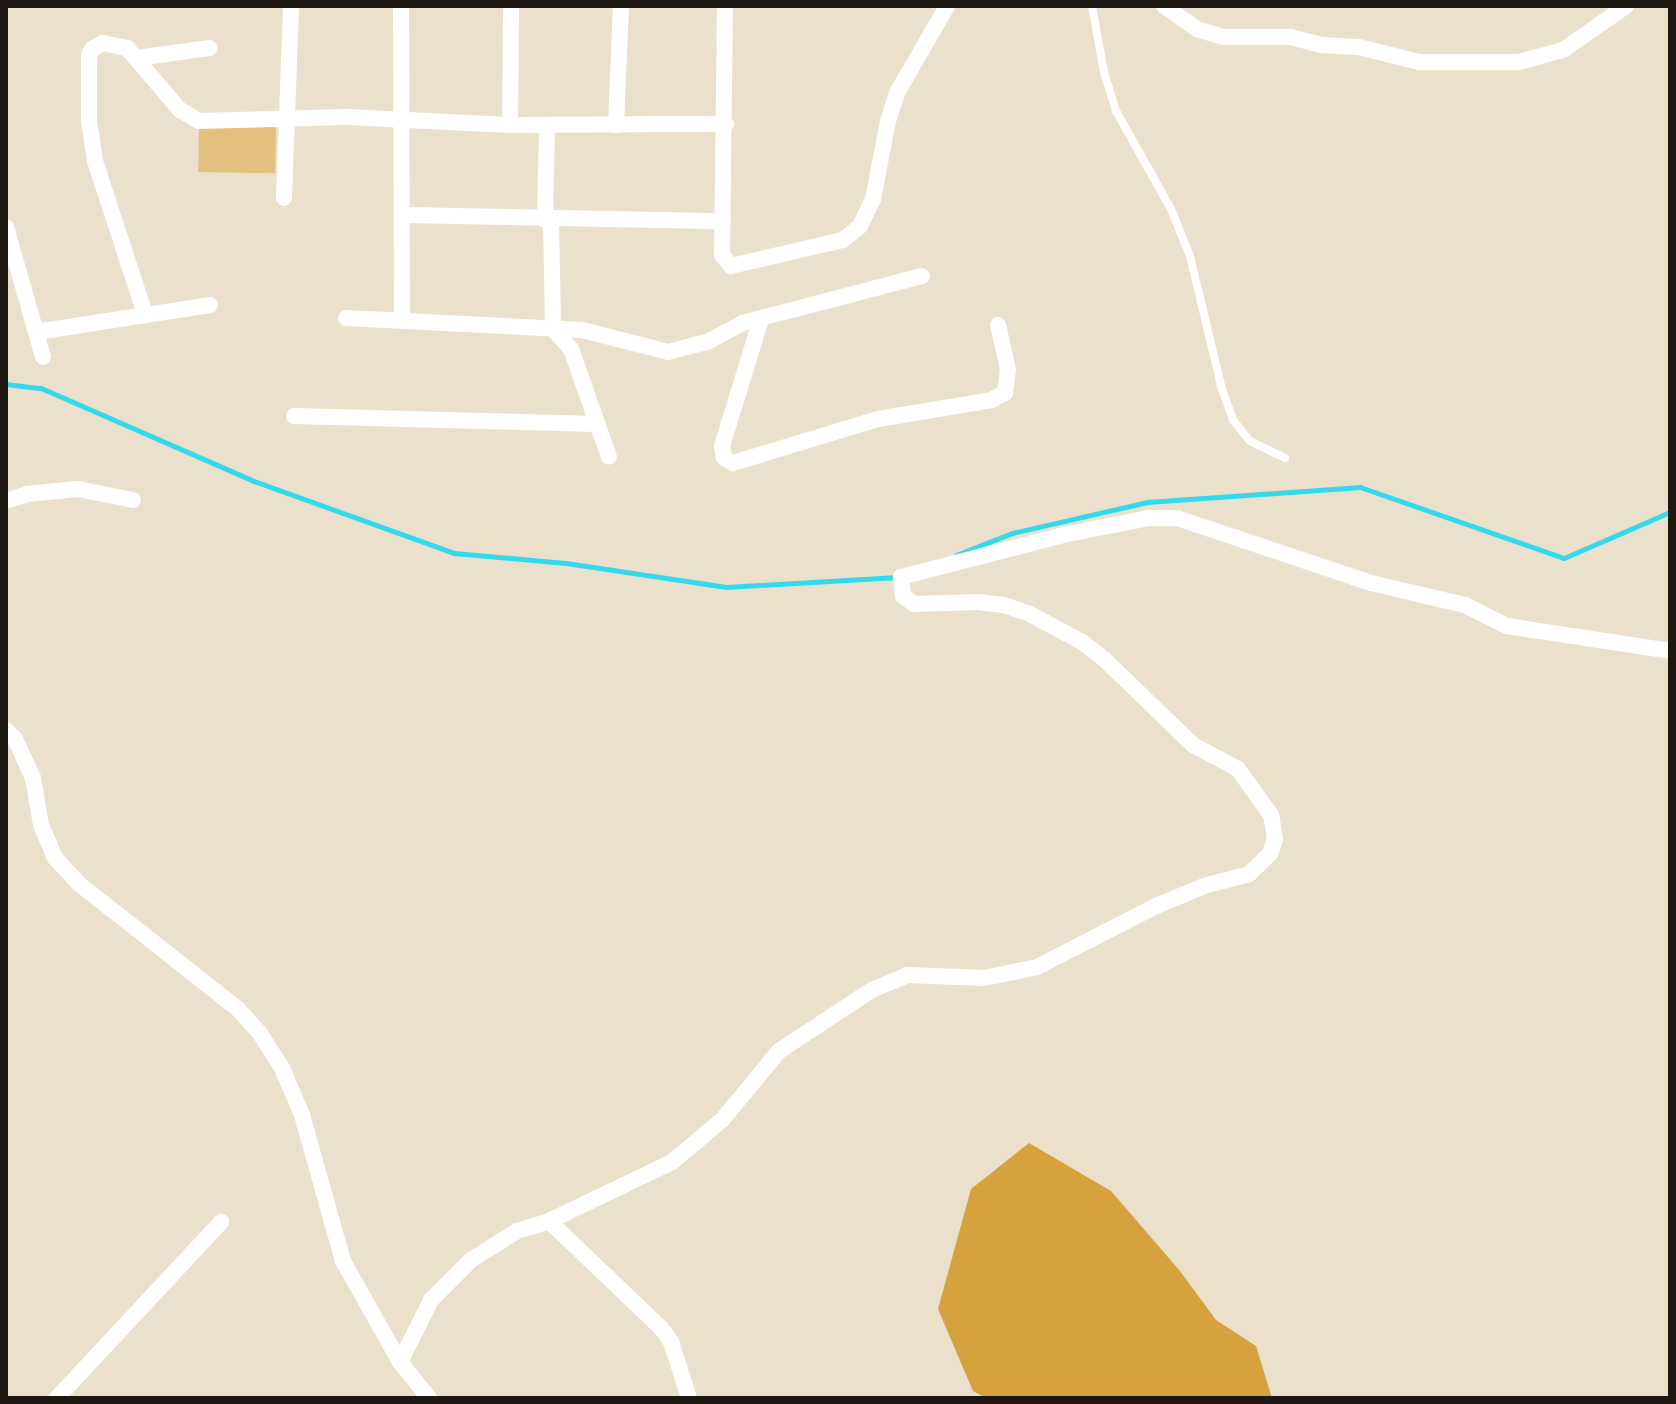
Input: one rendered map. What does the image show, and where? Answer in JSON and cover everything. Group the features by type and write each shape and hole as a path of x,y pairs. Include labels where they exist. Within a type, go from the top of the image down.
{"street":[{"path":"284,198 291,6"},
{"path":"401,6 402,320"},
{"path":"510,125 511,6"},
{"path":"616,125 621,6"},
{"path":"725,6 726,124 722,255 731,266 843,240 860,226 873,199 888,121 898,91 947,6"},
{"path":"1164,6 1197,29 1224,37 1291,37 1320,45 1372,49 1419,62 1519,62 1563,50 1626,6"},
{"path":"145,314 95,161 89,121 89,56 92,49 103,43 120,44 137,58 180,110 199,121 401,119 510,125 726,124"},
{"path":"137,58 209,48"},
{"path":"547,125 553,329 571,349 609,457"},
{"path":"403,215 723,221"},
{"path":"6,227 43,357"},
{"path":"346,318 599,333 668,352 707,342 742,323 922,276"},
{"path":"36,332 210,305"},
{"path":"761,319 722,446 724,458 733,463 878,419 991,400 1005,393 1009,383 1008,370 998,325"},
{"path":"294,416 595,424"},
{"path":"6,501 27,494 78,489 133,500"},
{"path":"400,1362 431,1300 471,1260 517,1231 549,1221 672,1162 722,1120 779,1051 889,981 908,975 984,978 1037,967 1156,906 1204,886 1249,874 1270,854 1275,839 1271,815 1238,769 1193,745 1104,659 1082,642 1028,613 1003,605 978,602 914,604 903,596 901,577 1063,535 1149,518 1177,518 1371,583 1465,605 1507,626 1670,651"},
{"path":"6,730 15,739 33,778 41,825 55,858 78,883 238,1009 259,1032 282,1068 302,1115 343,1261 400,1362 429,1398"},
{"path":"549,1221 662,1329 671,1342 689,1398"},
{"path":"57,1398 221,1222"}],"lane":[{"path":"1092,6 1104,72 1116,111 1171,209 1190,256 1222,389 1233,420 1250,441 1285,458"}],"shaded area":[{"path":"199,126 276,127 275,173 198,172"},
{"path":"1029,1143 1111,1191 1180,1271 1216,1320 1256,1346 1272,1398 986,1398 973,1391 938,1309 971,1189"}],"waterway":[{"path":"6,384 41,388 254,481 454,553 566,563 726,587 898,577"},
{"path":"956,555 1012,533 1147,502 1360,487 1564,558 1670,512"}]}
